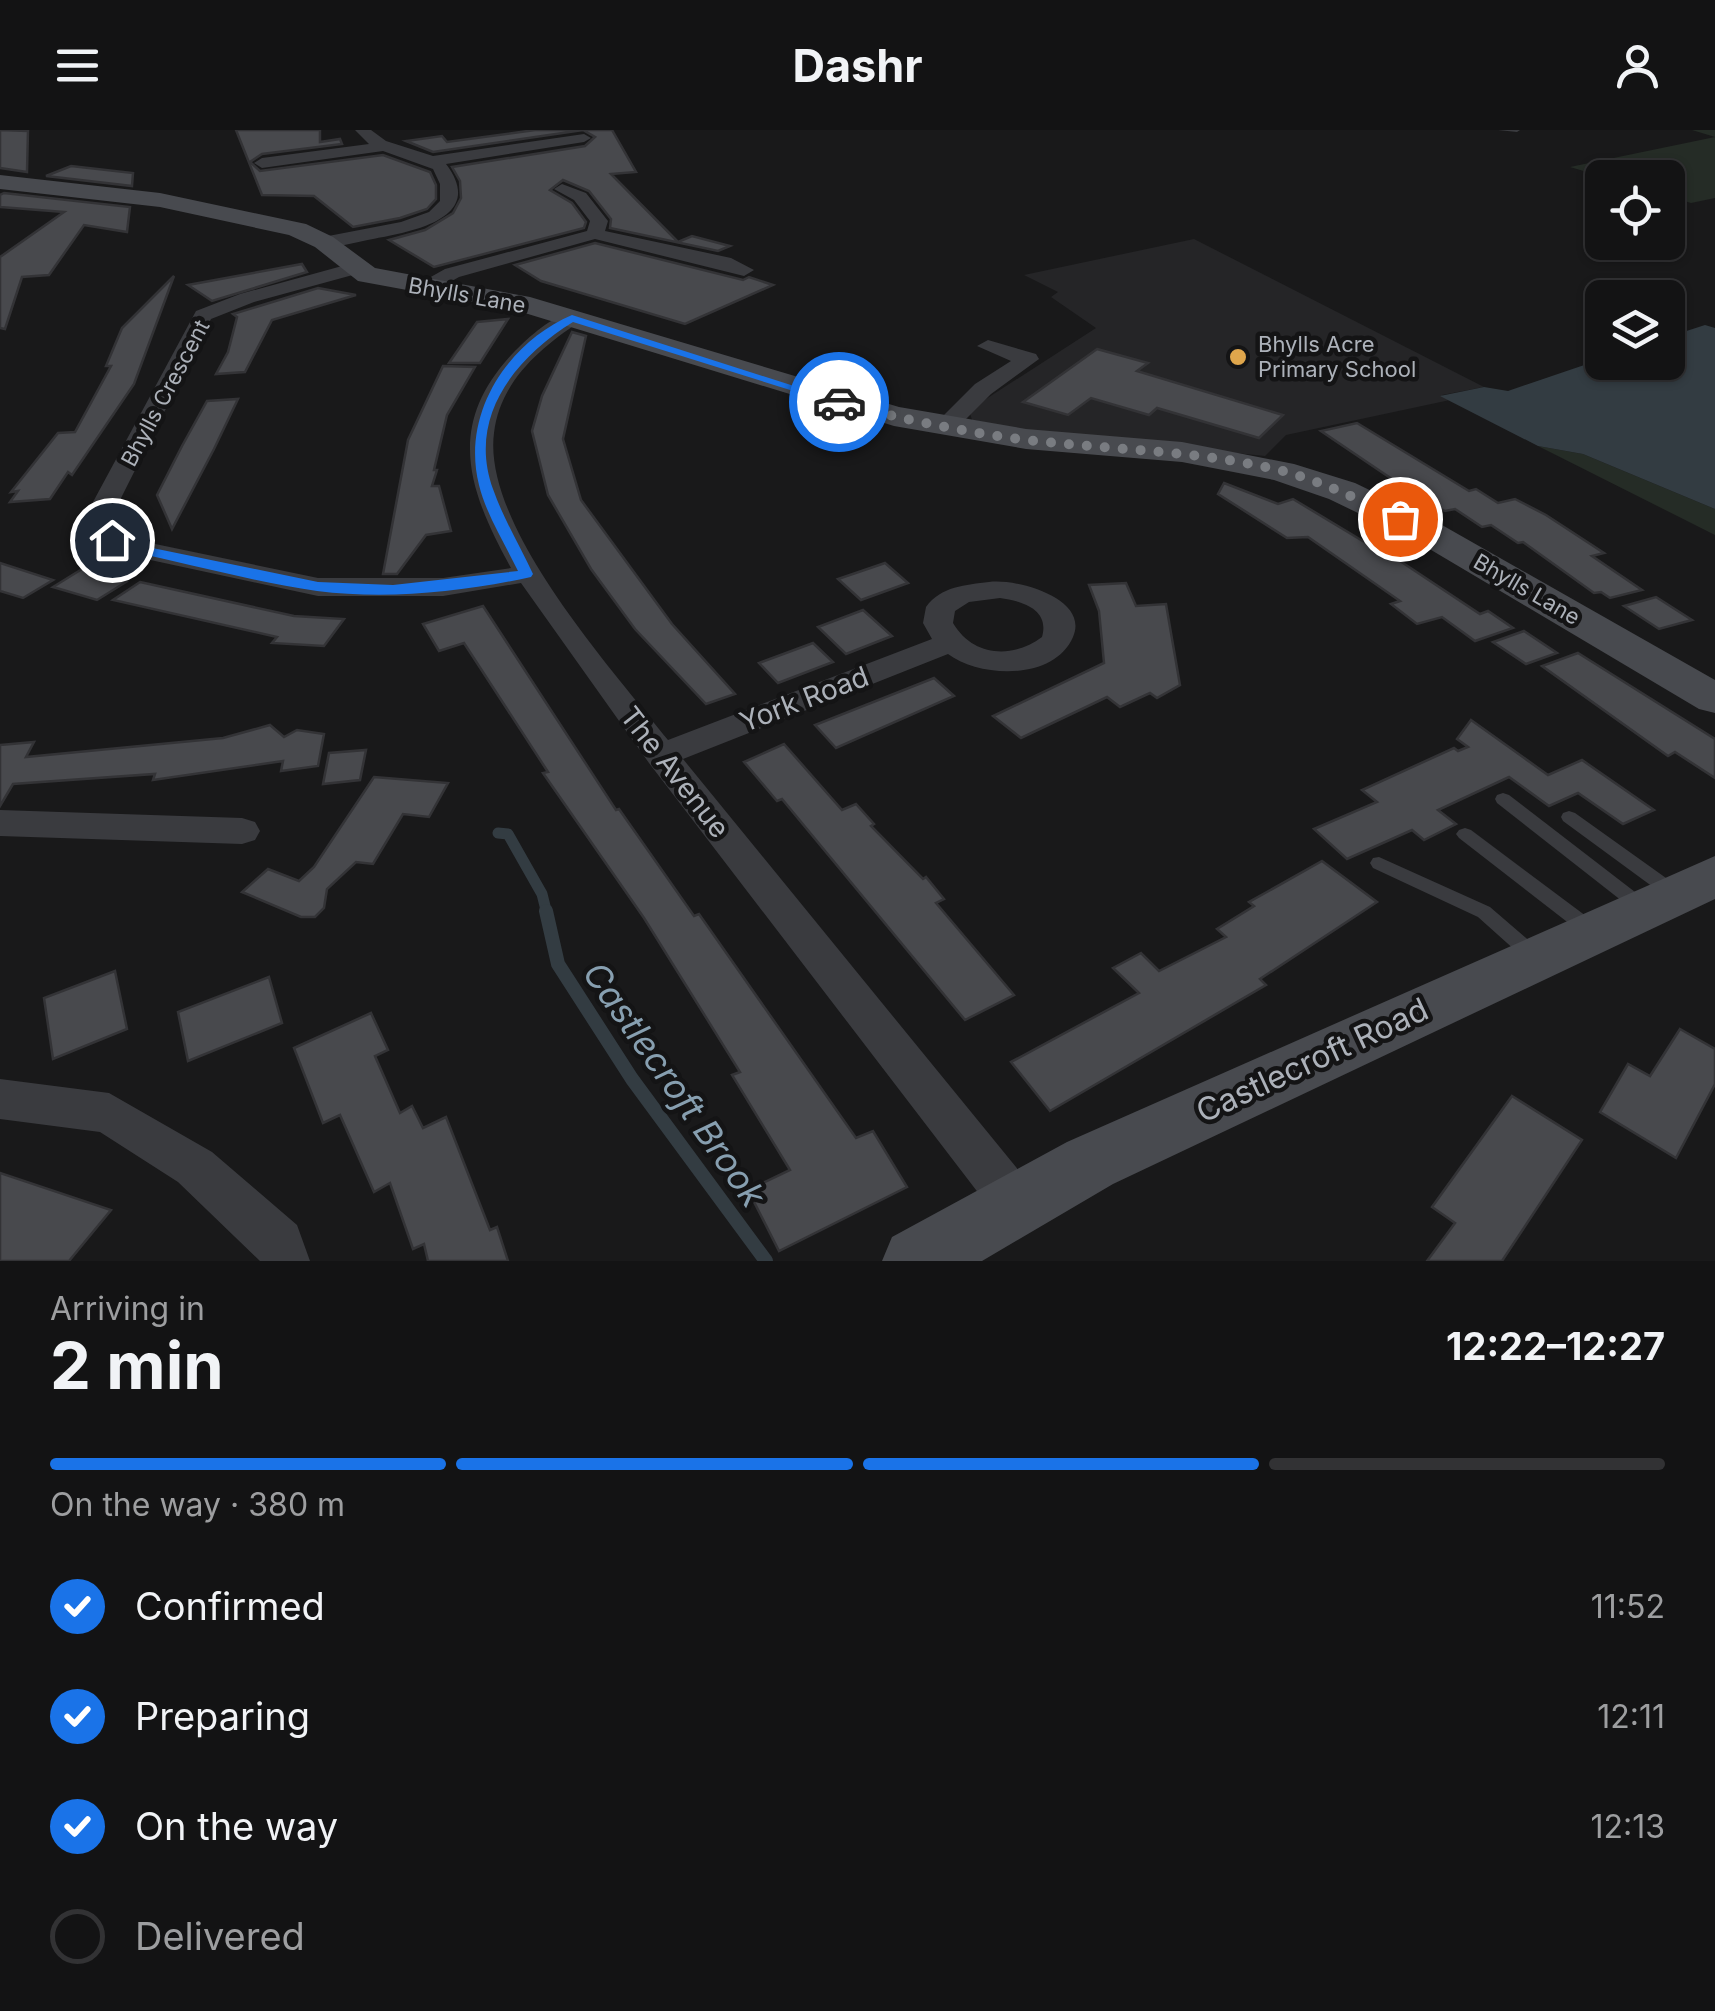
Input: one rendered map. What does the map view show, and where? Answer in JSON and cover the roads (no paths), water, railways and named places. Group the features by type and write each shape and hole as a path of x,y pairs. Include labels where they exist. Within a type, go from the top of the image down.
{"street":[{"path":"362,130 380,147"},
{"path":"428,162 584,138"},
{"path":"273,160 380,147 428,162 446,174 450,190 444,210 415,223 324,242"},
{"name":"Bhylls Lane","path":"0,182 197,206 297,229 324,242 353,268 384,280 508,300 828,399 946,426 1026,440 1228,459 1282,471 1342,491 1477,559 1715,699"},
{"path":"596,234 598,221 569,191 598,185"},
{"path":"428,287 452,273 596,234 730,269"},
{"name":"Bhylls Crescent","path":"353,268 247,298 203,316 106,502 99,519 103,530 112,540 128,547 318,586 393,590 526,574"},
{"name":"The Avenue","path":"572,318 534,342 508,370 494,394 480,443 485,487 526,574 661,755 1016,1204"},
{"path":"946,426 983,389 1028,360 988,346"},
{"name":"York Road","path":"661,755 947,644"},
{"path":"0,823 242,831"},
{"name":"Castlecroft Road","path":"935,1257 1016,1204 1090,1163 1655,901"},
{"path":"0,1099 109,1113 194,1167 279,1242 285,1261"}],"lane":[{"path":"1501,130 1517,130"},
{"path":"1503,800 1655,901"},
{"path":"1569,817 1655,901"},
{"path":"1464,834 1655,901"},
{"path":"1379,863 1484,912 1536,957"}],"waterway":[{"name":"Castlecroft Brook","path":"498,833 508,834 542,894 547,914"},
{"name":"Castlecroft Brook","path":"546,911 558,964 632,1079 766,1261"}],"place":[{"name":"Bhylls Acre Primary School","path":"1238,357"}]}
